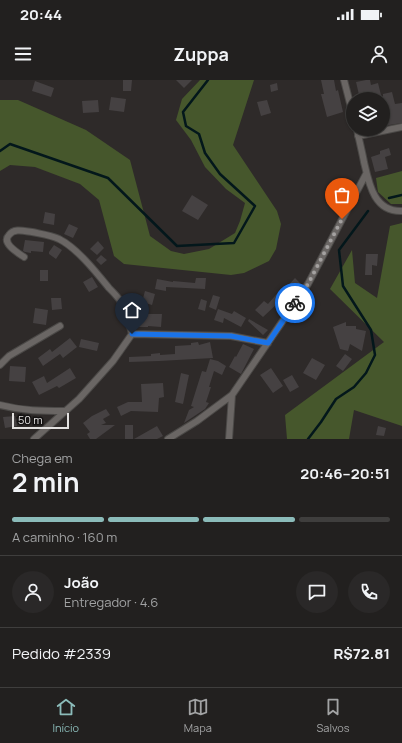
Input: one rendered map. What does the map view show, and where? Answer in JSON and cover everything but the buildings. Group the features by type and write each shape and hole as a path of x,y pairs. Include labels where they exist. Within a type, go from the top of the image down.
{"street":[{"path":"344,80 347,92"},
{"path":"390,130 402,128"},
{"path":"358,136 370,189 381,204 391,209 402,211"},
{"path":"168,439 197,421 232,395 308,284 366,174"},
{"path":"24,257 7,243 7,237 14,230 45,234 59,239 75,250 121,301 132,334"},
{"path":"0,364 9,356 60,326"},
{"path":"132,334 231,336 268,343"},
{"path":"34,439 79,399 113,361 132,334"},
{"path":"228,439 232,395"},
{"path":"0,405 34,411 66,411"}],"green space":[{"path":"200,80 254,80 233,145 277,211 281,224 276,249 269,261 244,273 231,275 124,264 114,256 99,200 80,184 35,167 10,165 0,171 0,100 18,100 86,130 130,160 150,236 171,251 184,254 209,249 235,233 245,203 226,189 205,167 191,140 176,120 182,99"},
{"path":"402,171 402,204 391,204 378,192 376,178"},
{"path":"402,223 402,426 354,410 349,439 287,439 285,415 384,342 330,289 352,250 355,283 377,298 390,226"}],"waterway":[{"path":"0,151 10,144 108,178 177,246 234,243 255,206 220,174 205,153 199,134 186,126 183,112 208,80"},
{"path":"389,198 402,195"},
{"path":"308,439 336,399 354,387 366,373 375,355 371,330 343,286 339,250 368,211"}],"way so far":[{"path":"295,303 308,284 342,219"}],"route":[{"path":"132,334 231,336 268,343 295,303"}]}
